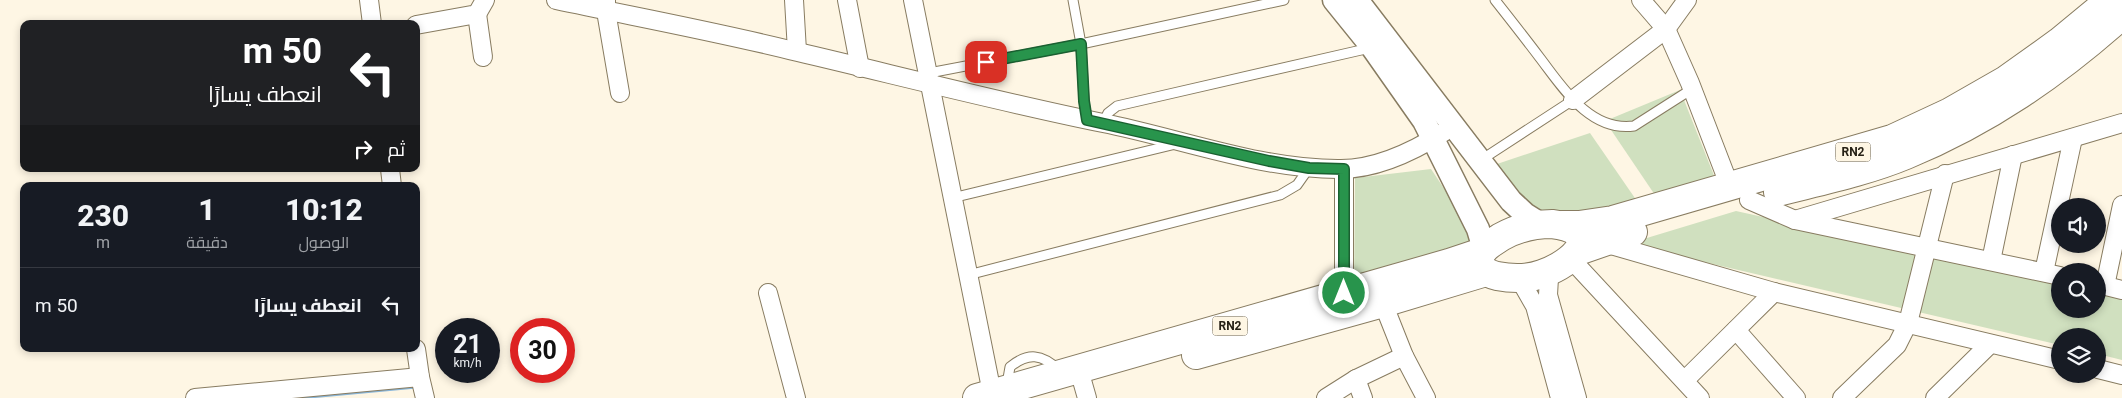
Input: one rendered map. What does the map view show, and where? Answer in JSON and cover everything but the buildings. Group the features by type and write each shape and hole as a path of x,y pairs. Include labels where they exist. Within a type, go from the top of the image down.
{"highway":[{"name":"RN2","path":"1484,258 1503,277 1519,278 1575,255 1892,139 1950,112 2006,80 2033,62 2110,0"},
{"name":"RN2","path":"992,395 1078,382 1383,303 1484,258 1499,238 1515,230 1552,224 1588,224 1613,220 1854,172 1905,156 2005,106 2044,79 2122,15"},
{"path":"1552,224 1578,231 1582,238 1581,245 1575,255"},
{"name":"RN2","path":"1046,398 1078,382 1344,293 1484,258"}],"street":[{"path":"369,0 372,20"},
{"path":"556,0 606,6 860,68 930,79 1183,142 1309,168 1344,169 1389,160 1433,139 1454,125"},
{"path":"794,0 797,52"},
{"path":"847,0 860,68"},
{"path":"913,0 992,395"},
{"path":"1334,0 1372,47 1414,105 1454,178 1478,228 1484,258"},
{"path":"1357,0 1518,208 1552,224"},
{"path":"1641,0 1666,29 1740,194 1795,220 2051,274"},
{"path":"1573,100 1666,29 1687,0"},
{"path":"606,6 620,93"},
{"path":"420,24 481,7 483,57"},
{"path":"1795,220 2122,122"},
{"path":"2054,263 2073,138"},
{"path":"1991,261 2014,155"},
{"path":"1454,178 1481,160"},
{"path":"1344,169 1344,293"},
{"path":"1842,398 1897,345 1908,323 1945,174"},
{"path":"2106,266 2122,205"},
{"path":"1575,255 1774,292 2051,358"},
{"path":"1575,255 1700,398"},
{"path":"1575,255 1549,278 1548,295 1578,398"},
{"path":"1519,278 1535,306 1560,398"},
{"path":"2106,286 2122,290"},
{"path":"768,292 796,398"},
{"path":"1685,380 1774,292"},
{"path":"1383,303 1404,356 1426,398"},
{"path":"1736,330 1796,398"},
{"path":"1935,398 1990,344"},
{"path":"416,352 420,377 426,398"},
{"path":"1326,398 1356,379 1404,356"},
{"path":"2106,371 2122,375"},
{"path":"195,398 420,377"},
{"path":"1356,379 1364,398"}],"lane":[{"path":"1073,0 1081,44 1084,101 1095,121 1117,106 1372,47"},
{"path":"930,79 1284,0"},
{"path":"1495,0 1573,100 1598,120 1623,128 1634,126 1653,116 1692,89"},
{"path":"1481,160 1573,100"},
{"path":"952,198 1183,142"},
{"path":"968,274 1280,195 1297,185 1309,168"}],"green space":[{"path":"1680,90 1719,188 1659,201 1605,121"},
{"path":"1590,133 1639,204 1548,235 1494,165"},
{"path":"1431,169 1487,253 1354,290 1355,178"},
{"path":"1736,211 2051,281 2051,318 2106,318 2106,293 2122,297 2122,360 2106,356 2106,328 2051,328 2051,343 1627,244"}],"waterway":[{"path":"291,398 419,386"}],"route":[{"path":"986,62 1081,44 1087,120 1103,122 1269,161 1309,168 1344,169 1344,293"}]}
